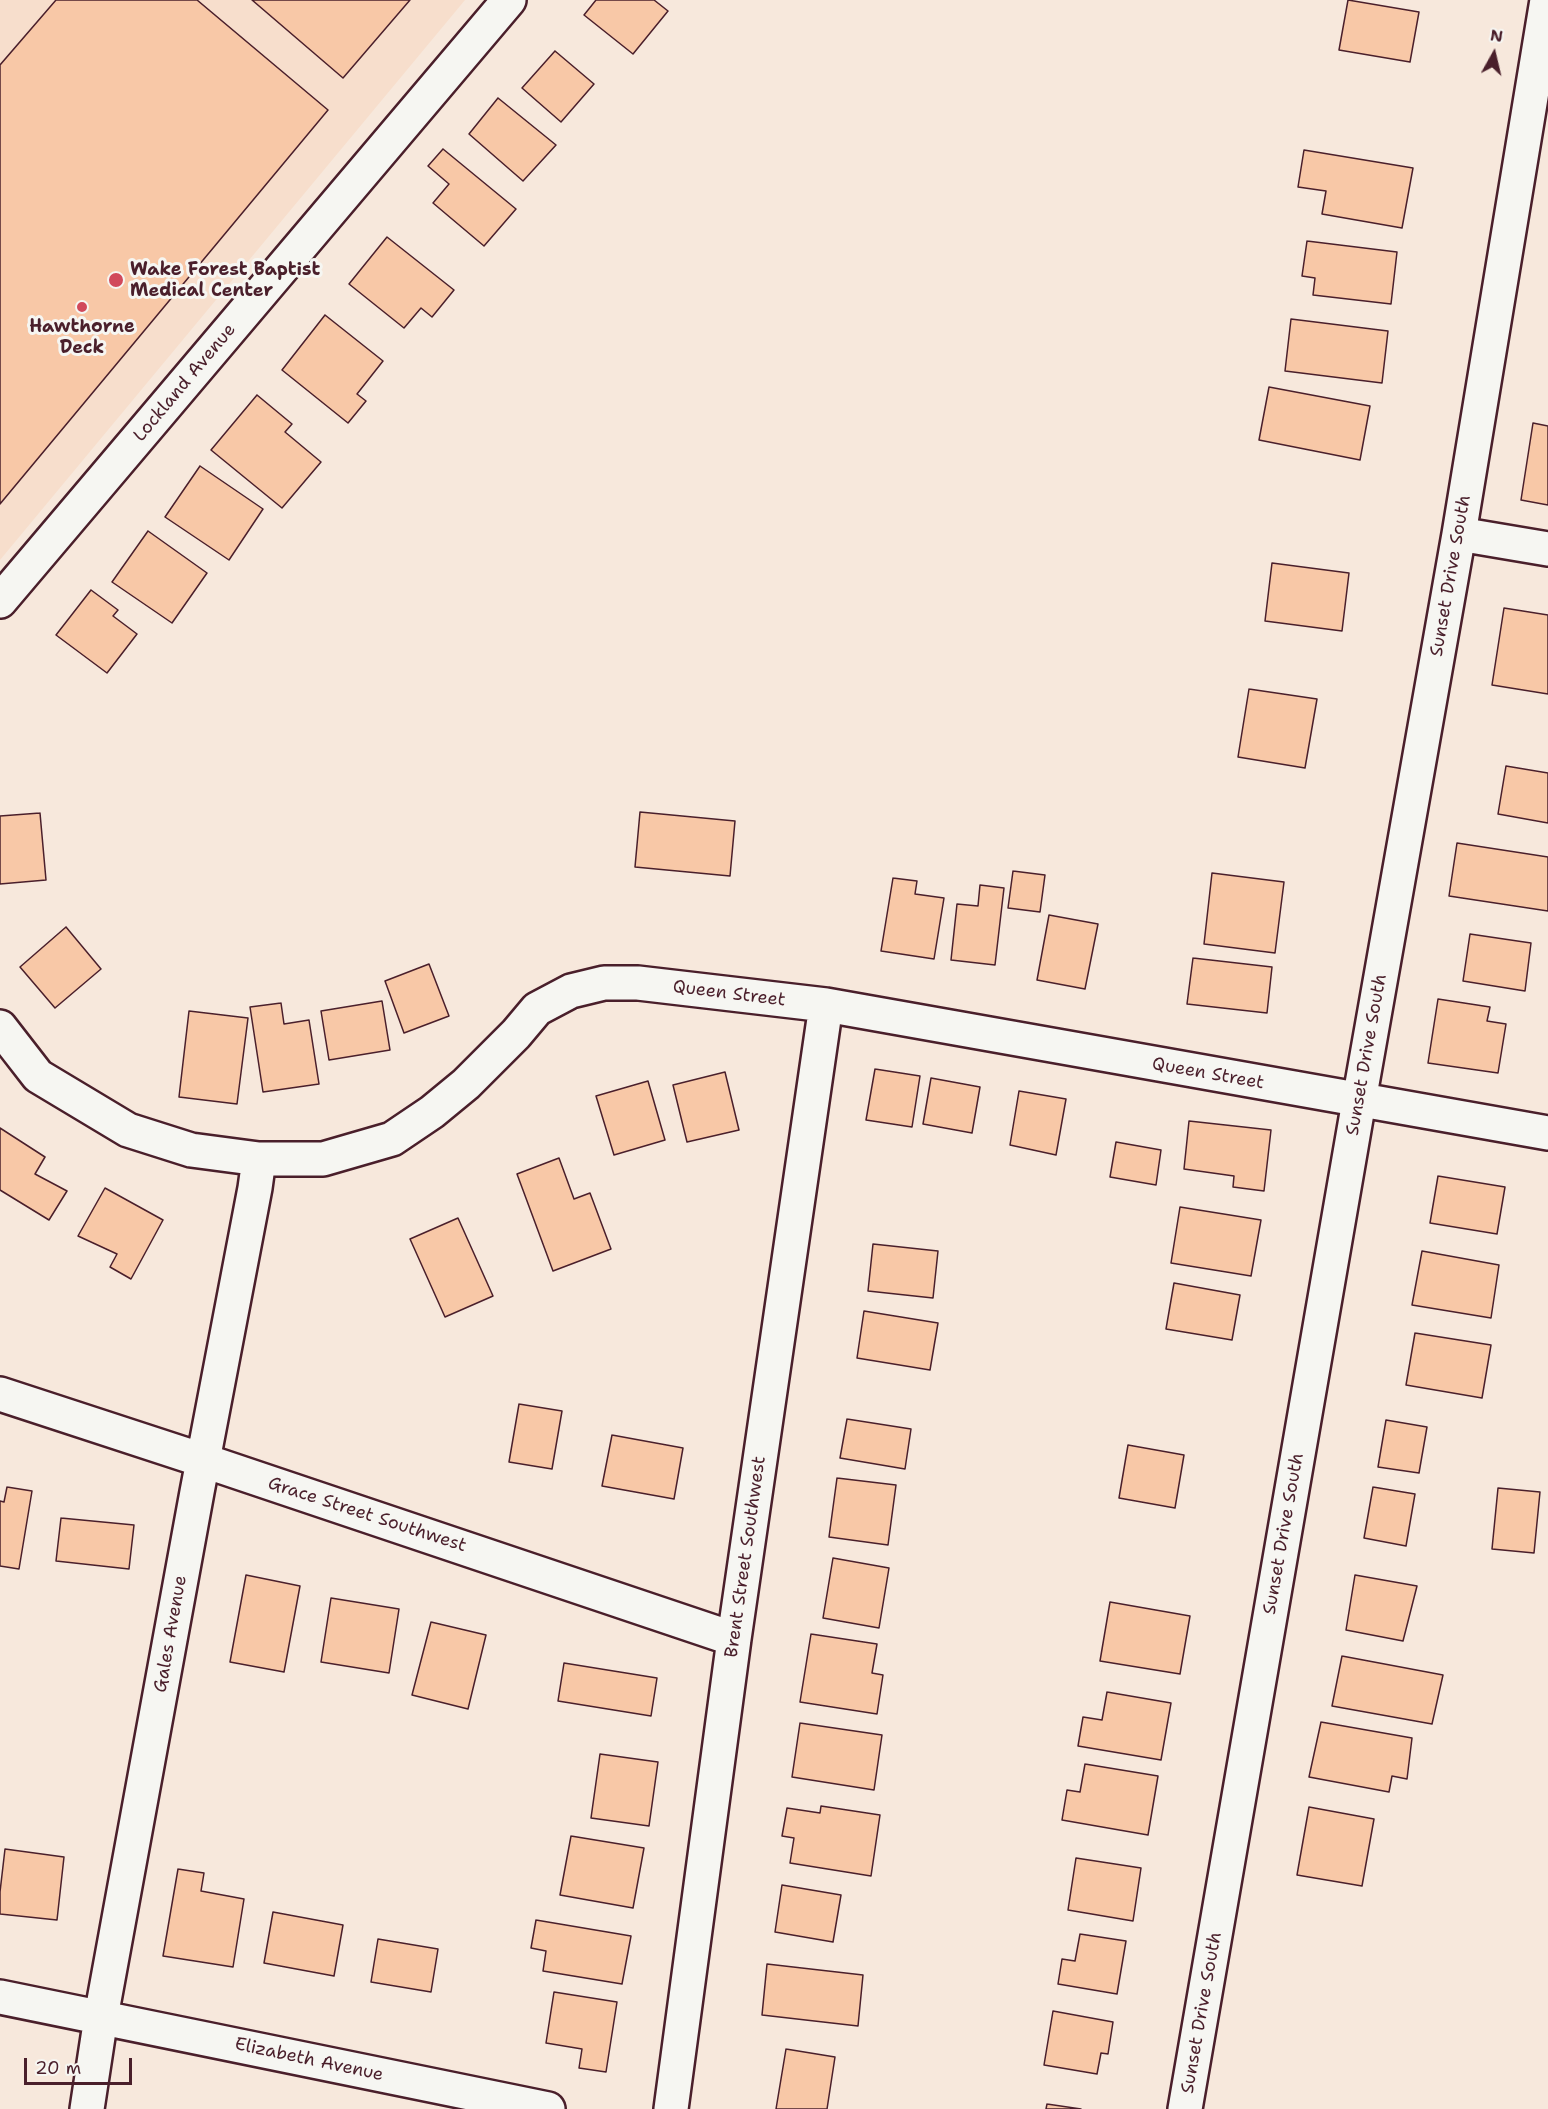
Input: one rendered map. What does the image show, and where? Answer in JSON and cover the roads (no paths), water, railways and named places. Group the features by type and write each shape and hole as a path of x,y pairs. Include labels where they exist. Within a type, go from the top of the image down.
{"street":[{"name":"Sunset Drive South","path":"1185,2109 1459,534 1547,0"},
{"name":"Lockland Avenue","path":"0,601 504,2"},
{"path":"1459,534 1548,549"},
{"name":"Queen Street","path":"0,1027 38,1076 128,1130 191,1150 259,1159 323,1159 392,1139 432,1112 466,1084 516,1034 537,1009 571,991 604,983 638,983 826,1005 1548,1133"},
{"name":"Brent Street Southwest","path":"671,2109 734,1639 826,1005"},
{"name":"Gales Avenue","path":"87,2109 101,2018 202,1460 259,1159"},
{"name":"Grace Street Southwest","path":"0,1394 734,1639"},
{"name":"Elizabeth Avenue","path":"0,1997 548,2109"}],"place":[{"name":"Wake Forest Baptist Medical Center","path":"116,280"},
{"name":"Hawthorne Deck","path":"82,307"}]}
